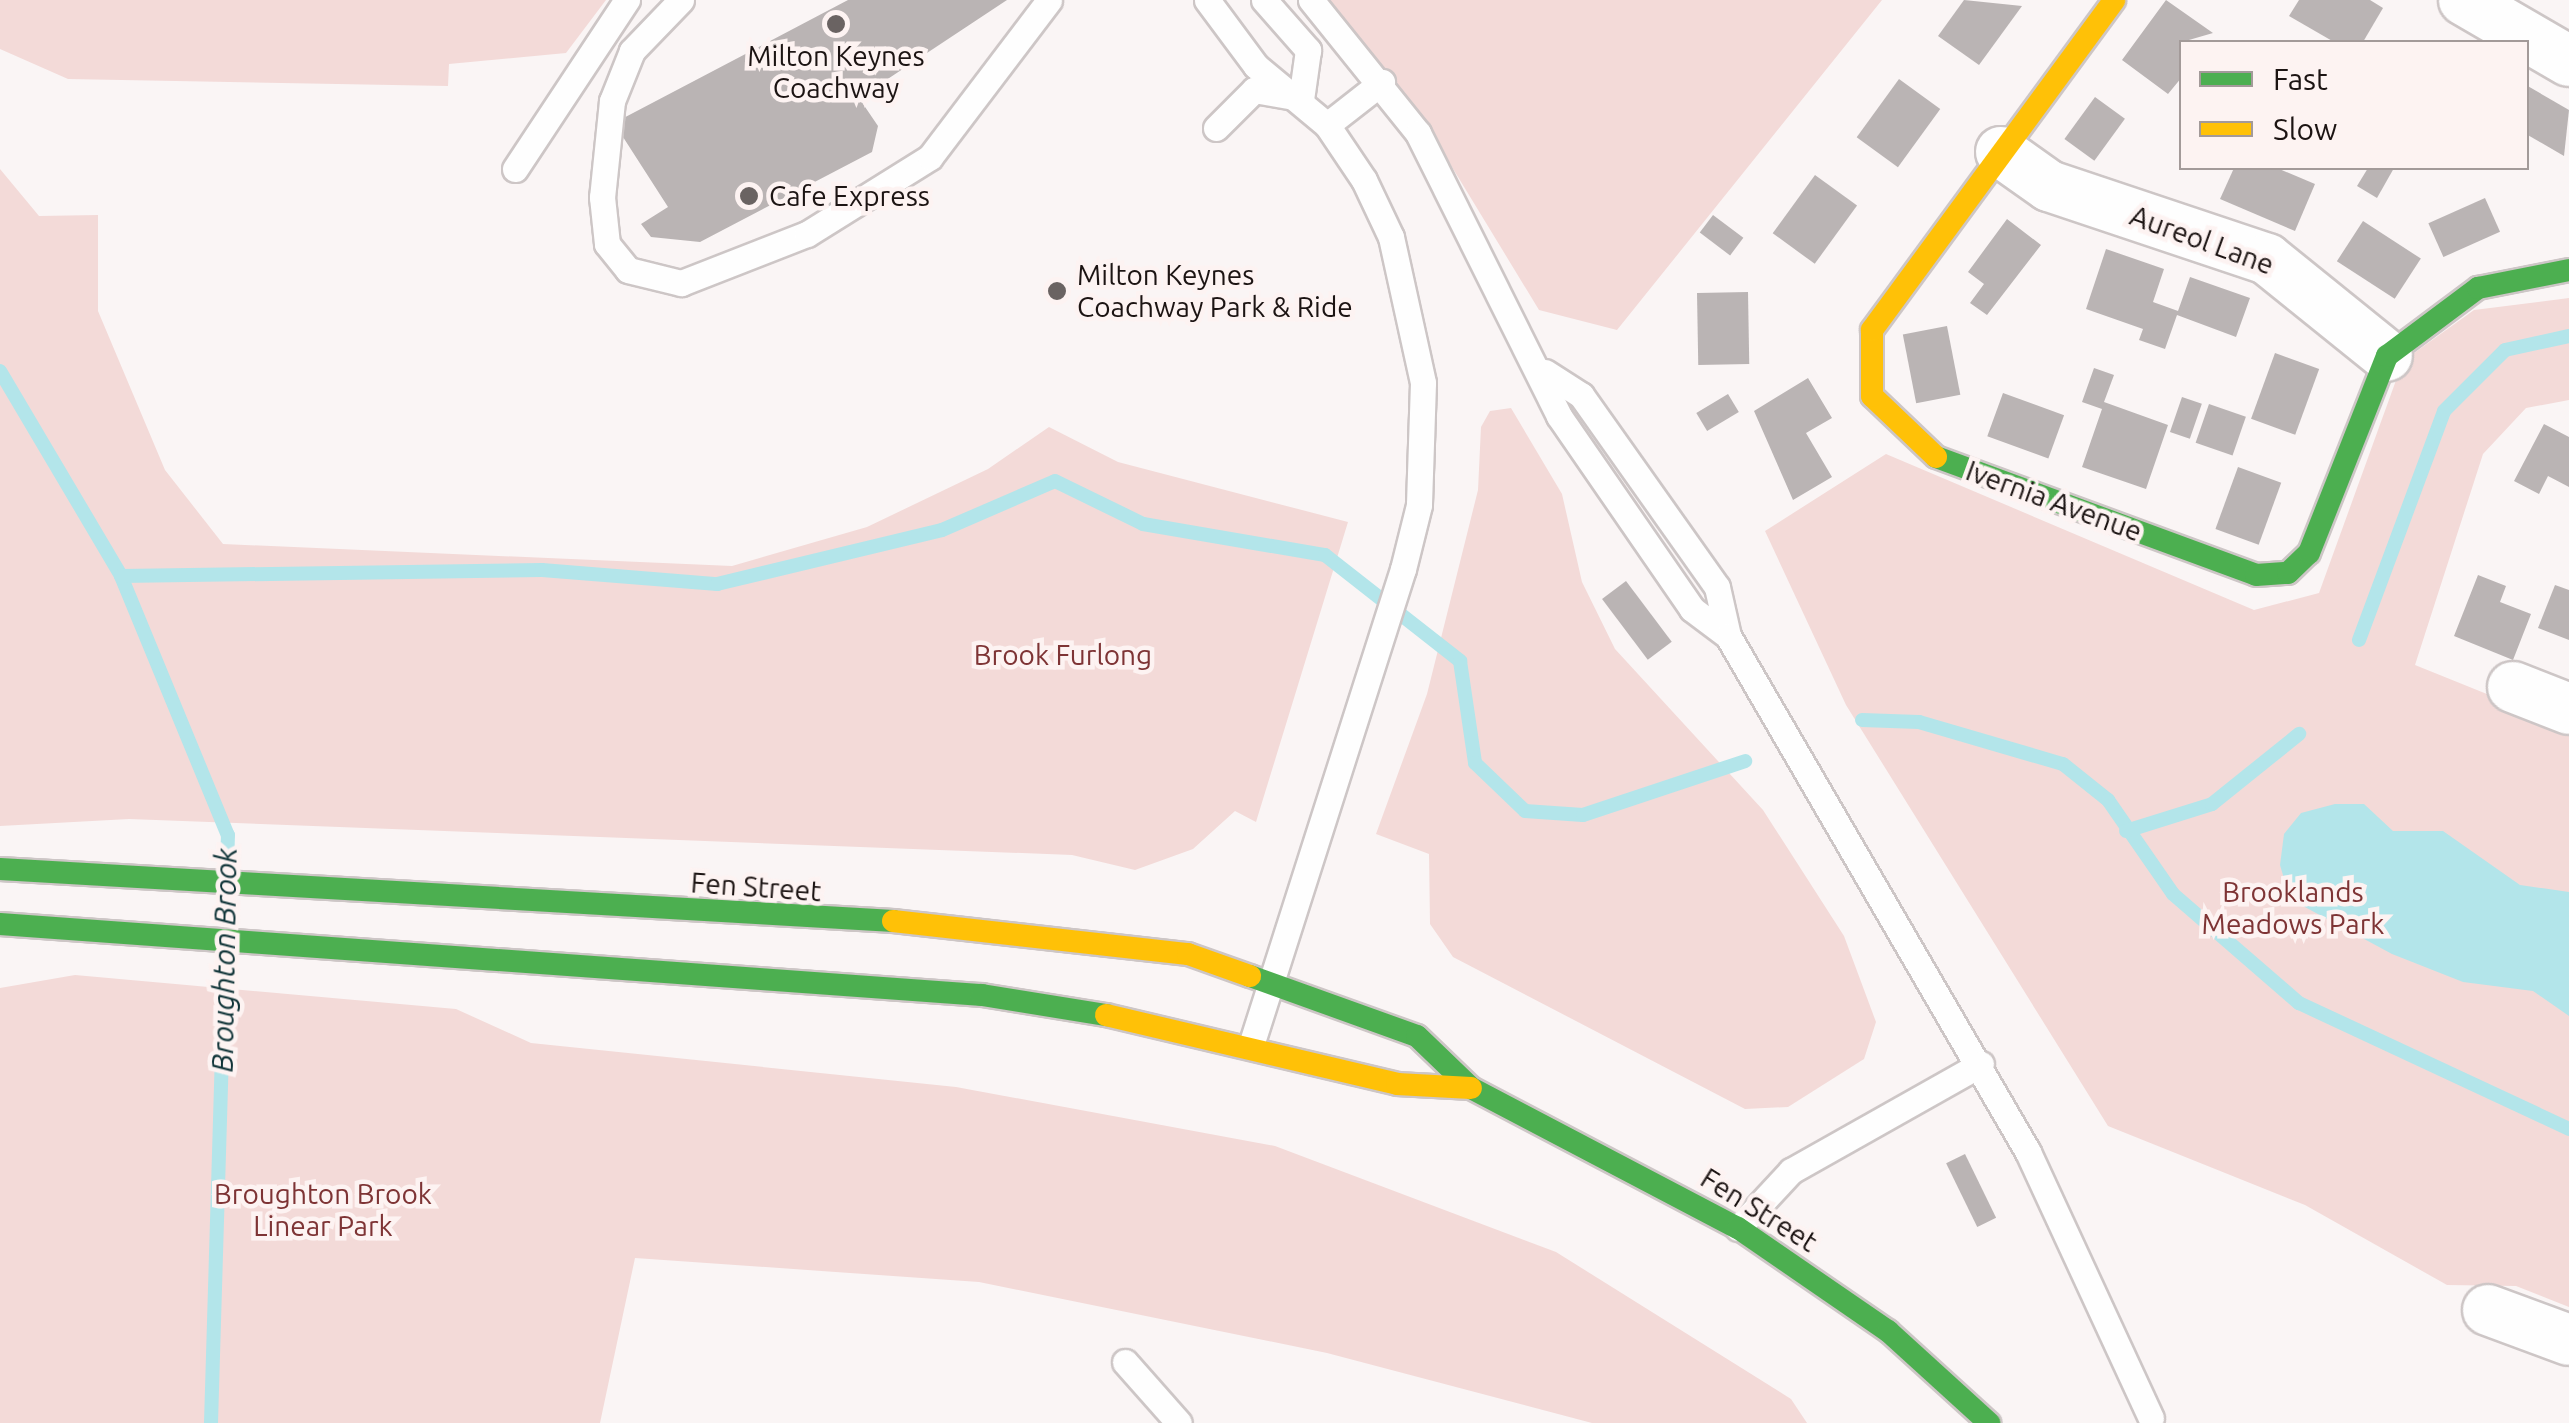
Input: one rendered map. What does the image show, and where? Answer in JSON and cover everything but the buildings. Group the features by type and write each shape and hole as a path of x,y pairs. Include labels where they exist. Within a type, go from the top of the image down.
{"street":[{"name":"Ivernia Avenue","path":"2114,0 1872,330 1872,396 1920,452 2256,575 2288,573 2309,553 2386,356"},
{"path":"2464,0 2569,61"},
{"name":"Aureol Lane","path":"2001,152 2049,186 2267,259 2386,356"},
{"path":"2386,356 2478,288 2569,270"},
{"path":"2513,687 2569,708"},
{"name":"Fen Street","path":"0,869 1024,929 1188,954 1272,978 1417,1036 1471,1088 1738,1228 1888,1332 1989,1423"},
{"name":"Fen Street","path":"0,924 389,949 966,994 1252,1043 1397,1084 1471,1088"},
{"path":"2488,1310 2569,1340"}],"lane":[{"path":"515,169 627,0"},
{"path":"681,0 632,51 612,101 602,197 607,244 628,270 681,283 807,234 930,157 1050,0"},
{"path":"1207,0 1256,66 1301,100 1327,126 1391,237 1412,312 1423,384 1419,505 1372,668 1252,1043"},
{"path":"1264,0 1308,50 1301,100"},
{"path":"1312,0 1382,82 1418,133 1503,313 1545,372 1581,395 1717,587 1728,636 1981,1064 2151,1418"},
{"path":"1327,126 1382,82"},
{"path":"1216,128 1254,90 1301,100"},
{"path":"1738,1228 1791,1171 1981,1064"},
{"path":"1125,1362 1179,1423"}],"green space":[{"path":"0,0 606,0 566,53 449,64 448,86 68,79 0,49"},
{"path":"1327,0 1882,0 1617,330 1539,310 1427,126"},
{"name":"Brook Furlong","path":"0,169 39,216 98,215 98,311 165,470 223,544 732,566 867,527 988,469 1049,427 1118,462 1348,522 1256,822 1235,811 1193,849 1135,870 1072,855 129,819 0,826"},
{"name":"Brooklands Meadows Park","path":"2569,298 2569,400 2526,408 2483,454 2415,665 2569,727 2569,1307 2516,1286 2447,1285 2305,1205 2108,1126 1846,705 1765,531 1886,454 2254,610 2319,593 2403,361 2474,310"},
{"path":"1511,408 1562,494 1582,582 1615,649 1763,810 1844,936 1876,1022 1864,1059 1788,1107 1745,1109 1453,957 1430,924 1429,854 1376,834 1427,694 1478,490 1481,427 1490,411"},
{"name":"Broughton Brook Linear Park","path":"75,975 456,1009 531,1043 956,1087 1275,1146 1556,1252 1791,1399 1807,1423 1592,1423 1327,1353 979,1282 635,1258 600,1423 0,1423 0,988"}],"water":[{"path":"2335,804 2364,804 2393,831 2443,831 2520,885 2569,892 2569,1016 2533,991 2463,982 2392,954 2290,899 2280,865 2284,834 2301,813"}],"waterway":[{"path":"2359,640 2444,411 2505,350 2569,336"},
{"name":"Broughton Brook","path":"0,371 121,576 228,835 227,872"},
{"path":"121,576 542,570 717,584 942,530 1055,481 1143,524 1325,555 1460,661 1475,763 1525,811 1583,815 1745,761"},
{"path":"1862,720 1919,722 2063,764 2108,800 2173,894 2299,1003 2569,1129"},
{"path":"2126,831 2212,804 2299,734"},
{"name":"Broughton Brook","path":"211,1423 225,949"}],"traffic: fast":[{"path":"1936,457 2256,575 2288,573 2309,553 2387,356 2478,288 2569,270"},
{"path":"0,869 893,921"},
{"path":"0,924 982,995 1106,1015"},
{"path":"1250,976 1417,1036 1471,1088 1738,1228 1888,1331 1989,1423"}],"traffic: slow":[{"path":"1936,457 1872,396 1872,330 2114,0"},
{"path":"893,921 1188,954 1250,976"},
{"path":"1106,1015 1397,1084 1471,1088"}],"place":[{"name":"Milton Keynes Coachway","path":"836,24"},
{"name":"Cafe Express","path":"749,196"},
{"name":"Milton Keynes Coachway Park & Ride","path":"1057,291"}]}
